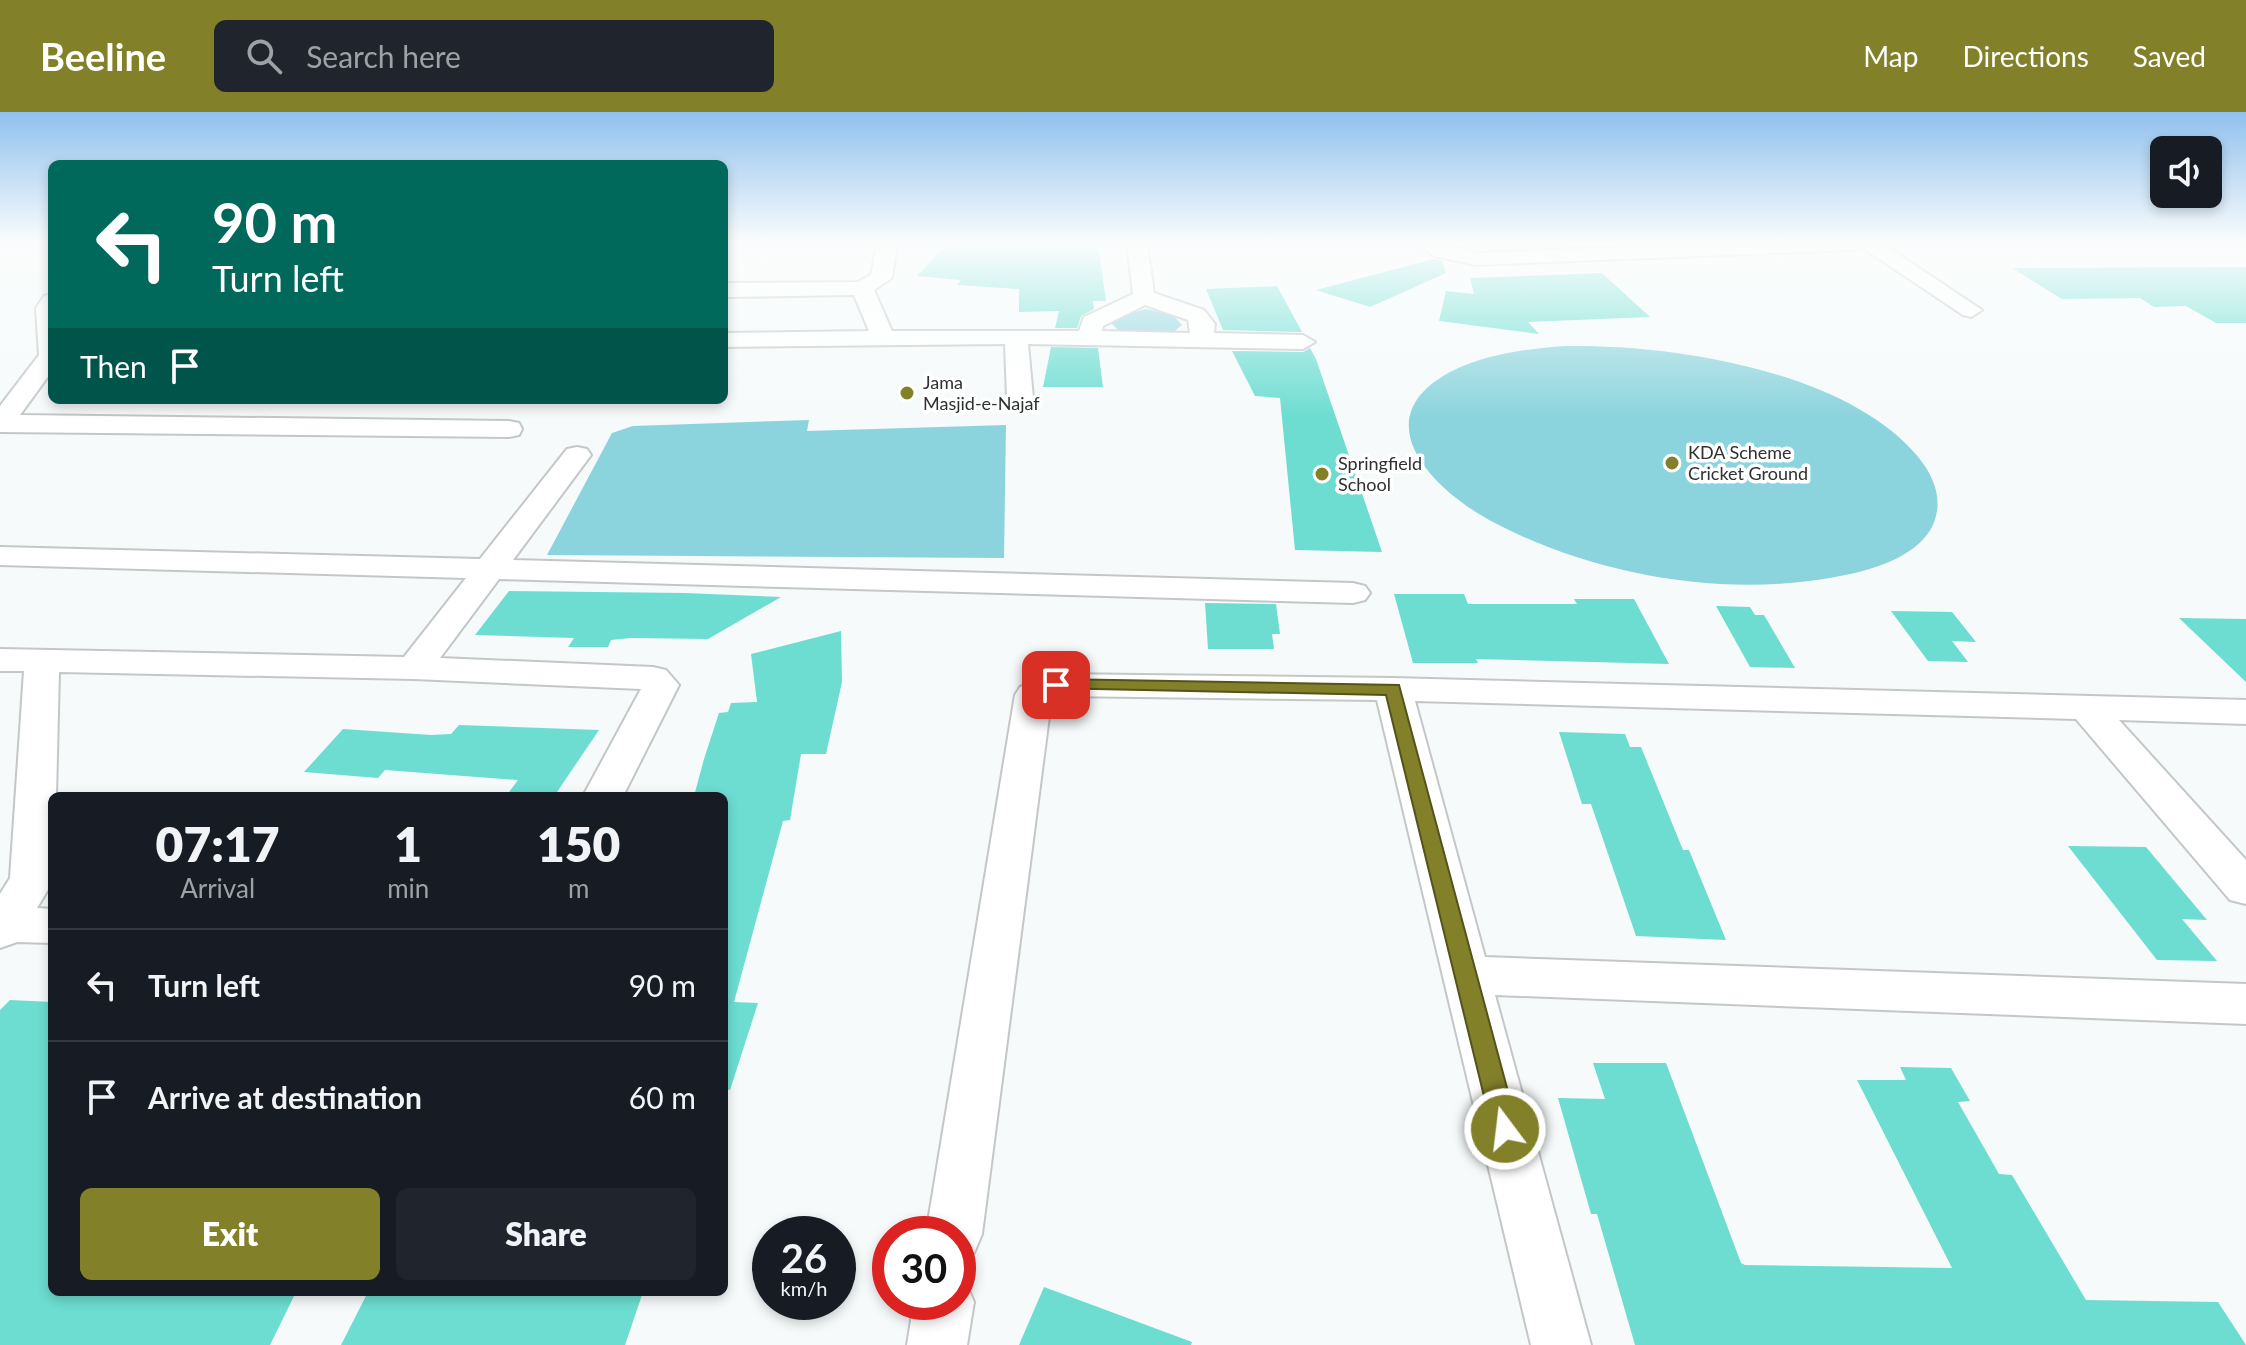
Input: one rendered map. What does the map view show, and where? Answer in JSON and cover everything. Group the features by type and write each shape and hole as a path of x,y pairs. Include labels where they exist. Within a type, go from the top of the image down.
{"street":[{"path":"868,302 883,337"},
{"path":"1095,339 1090,332 1092,322 1135,302"},
{"path":"1157,302 1196,315 1203,324 1201,341"},
{"path":"1958,302 1971,310"},
{"path":"1016,337 1020,398"},
{"path":"728,340 1016,337 1303,342"},
{"path":"0,423 48,360"},
{"path":"0,423 509,429"},
{"path":"414,668 577,455"},
{"path":"0,556 1353,593"},
{"path":"0,660 414,668 653,678 661,685 605,792"},
{"path":"42,661 16,880 3,928 48,926"},
{"path":"957,1216 1033,695 1056,685 1393,689 2246,712"},
{"path":"1393,689 1561,1345"},
{"path":"2086,707 2246,888"},
{"path":"1465,975 2246,1004"},
{"path":"937,1345 941,1320"}],"shaded area":[{"path":"1145,309 1172,314 1182,325 1172,333 1120,332 1111,323 1113,319"},
{"name":"KDA Scheme Cricket Ground","path":"1565,346 1655,350 1705,357 1803,383 1848,403 1887,428 1925,466 1937,499 1932,527 1903,555 1876,567 1793,583 1749,585 1705,583 1617,568 1533,541 1495,523 1451,494 1432,475 1417,455 1409,433 1411,412 1424,391 1463,366 1506,353"},
{"path":"809,420 807,431 1006,425 1004,558 547,555 612,433 633,426"}],"building":[{"path":"1019,302 1093,302 1094,309 1081,316 1077,328 1055,328 1059,311 1019,312"},
{"path":"1211,302 1285,302 1302,332 1223,330"},
{"path":"1353,302 1382,302 1370,307"},
{"path":"1444,302 1633,302 1650,317 1528,322 1539,334 1439,321"},
{"path":"2146,302 2246,302 2246,323 2216,323 2186,306 2154,307"},
{"path":"1051,347 1098,348 1103,387 1043,387"},
{"name":"Springfield School","path":"1310,348 1382,552 1295,550 1280,398 1255,396 1232,351 1303,352"},
{"path":"509,591 781,597 708,639 631,638 611,640 608,647 568,647 574,638 475,635"},
{"path":"1394,594 1464,594 1468,604 1577,604 1574,599 1634,599 1669,664 1476,659 1478,663 1413,663"},
{"path":"1205,603 1276,604 1280,634 1272,634 1274,649 1208,649"},
{"path":"1716,606 1750,607 1755,615 1764,615 1795,668 1750,667"},
{"path":"1891,611 1952,612 1976,642 1952,641 1968,662 1928,661"},
{"path":"2179,618 2246,619 2246,682"},
{"path":"841,631 842,682 826,754 801,754 790,820 783,821 734,1002 758,1003 730,1090 728,792 695,792 719,713 728,712 731,703 757,702 751,654"},
{"path":"459,725 599,730 557,792 509,792 518,780 385,770 378,778 304,772 343,729 451,734"},
{"path":"1559,732 1625,734 1630,747 1641,747 1683,850 1689,850 1726,940 1636,936 1591,804 1582,804"},
{"path":"2068,846 2146,847 2207,920 2182,919 2217,961 2157,960"},
{"path":"10,1000 48,1002 48,1296 294,1296 270,1345 0,1345 0,1010"},
{"path":"1593,1063 1666,1063 1741,1263 1952,1268 1857,1080 1906,1080 1900,1067 1951,1068 1970,1101 1958,1102 1999,1174 2012,1175 2086,1300 2218,1302 2246,1345 1635,1345 1597,1214 1591,1214 1558,1098 1605,1099"},
{"path":"1044,1287 1192,1342 1191,1345 1019,1345"},
{"path":"366,1296 642,1296 625,1345 341,1345"}],"place":[{"name":"Jama Masjid-e-Najaf","path":"907,393"},
{"name":"KDA Scheme Cricket Ground","path":"1672,463"},
{"name":"Springfield School","path":"1322,474"}],"route":[{"path":"1056,685 1393,689 1505,1129"}]}
